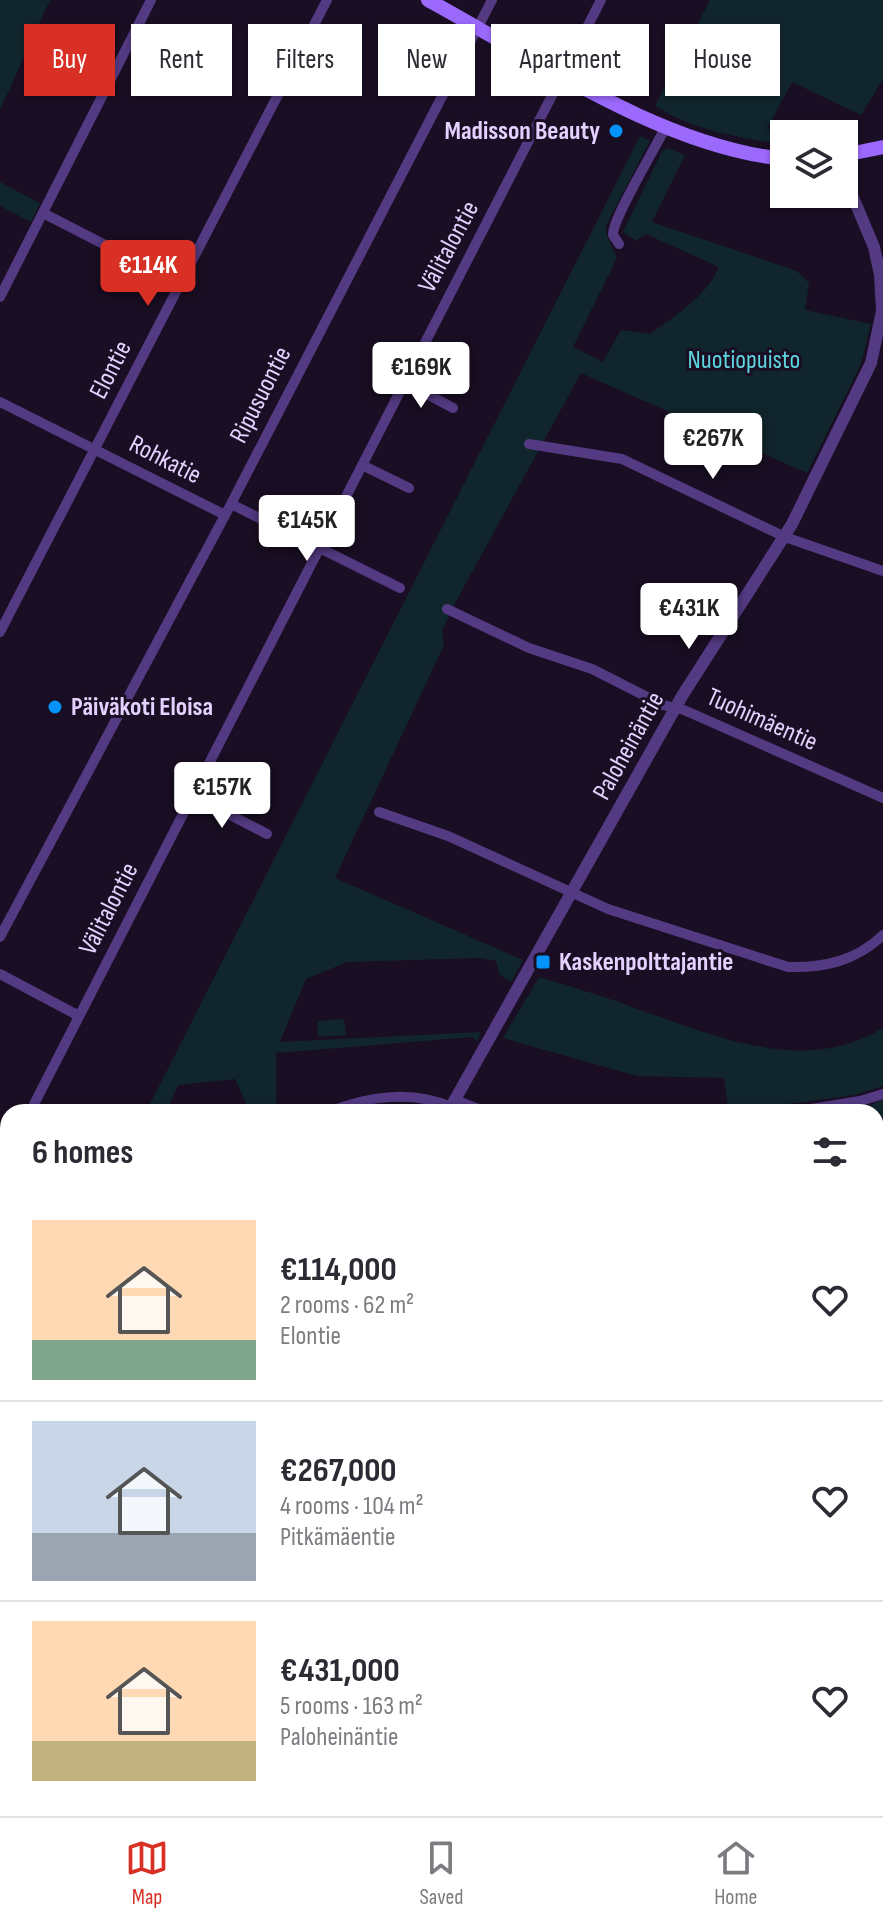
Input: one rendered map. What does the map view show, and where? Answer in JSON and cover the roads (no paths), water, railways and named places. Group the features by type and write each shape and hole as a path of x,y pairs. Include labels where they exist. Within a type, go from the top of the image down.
{"main road":[{"path":"428,0 491,34"},
{"path":"603,96 665,128 729,151 770,157"},
{"path":"858,152 883,147"}],"street":[{"path":"0,297 151,0"},
{"name":"Elontie","path":"0,632 327,0"},
{"name":"Ripusuontie","path":"0,937 231,504 492,0"},
{"name":"Välitalontie","path":"589,24 601,0"},
{"name":"Välitalontie","path":"34,1104 552,96"},
{"path":"619,244 613,235 615,218 636,187 665,128"},
{"name":"Paloheinäntie","path":"452,1104 676,708 785,537 879,352 882,311 880,275 874,247 858,208"},
{"path":"43,213 179,283"},
{"path":"405,382 453,408"},
{"name":"Rohkatie","path":"0,402 225,515"},
{"path":"529,444 622,459 785,537 883,571"},
{"path":"362,465 409,488"},
{"path":"231,504 400,588"},
{"name":"Tuohimäentie","path":"447,609 529,648 592,669 883,798"},
{"path":"192,795 267,834"},
{"path":"379,812 448,836 505,865 608,909 788,967 815,968 839,962 864,950 883,935"},
{"path":"0,974 79,1016"},
{"path":"842,1104 883,1094"},
{"path":"352,1104 392,1097 431,1099 445,1104"}],"place":[{"name":"Madisson Beauty","path":"616,131"},
{"name":"Päiväkoti Eloisa","path":"55,707"},
{"name":"Kaskenpolttajantie","path":"543,962"}],"park label":[{"name":"Nuotiopuisto","path":"744,360"}]}
